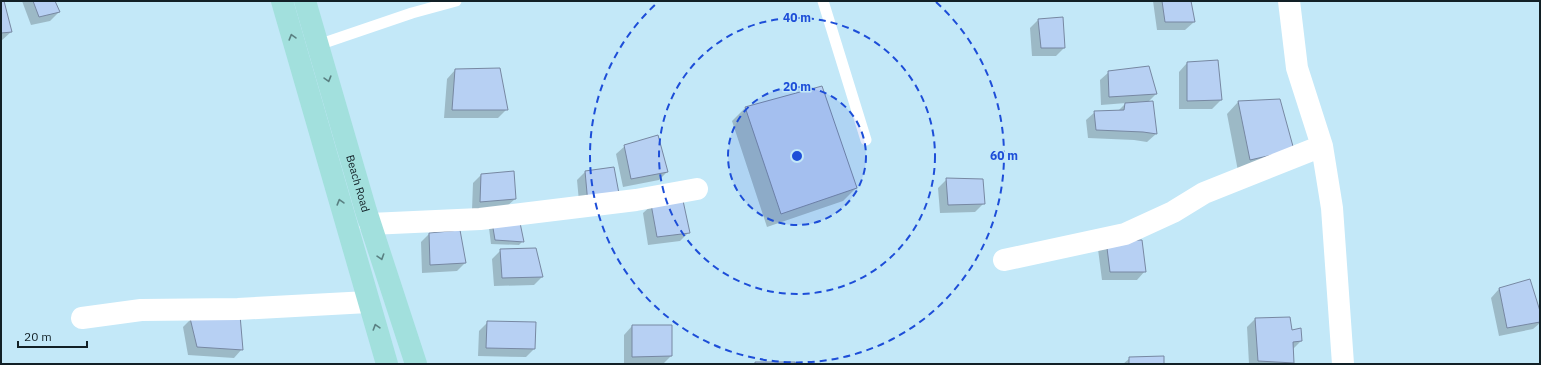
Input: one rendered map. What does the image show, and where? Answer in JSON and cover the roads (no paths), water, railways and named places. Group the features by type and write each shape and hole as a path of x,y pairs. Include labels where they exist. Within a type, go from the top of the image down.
{"main road":[{"path":"282,1 387,364"},
{"name":"Beach Road","path":"305,1 370,224 416,364"}],"street":[{"path":"1289,1 1297,68 1322,146 1332,208 1343,364"},
{"path":"1004,260 1125,234 1166,215 1204,193 1322,146"},
{"path":"370,224 480,219 621,202 697,189"},
{"path":"82,318 141,310 238,309 368,302"}],"lane":[{"path":"318,45 412,13 456,1"},
{"path":"823,1 866,140"}]}
